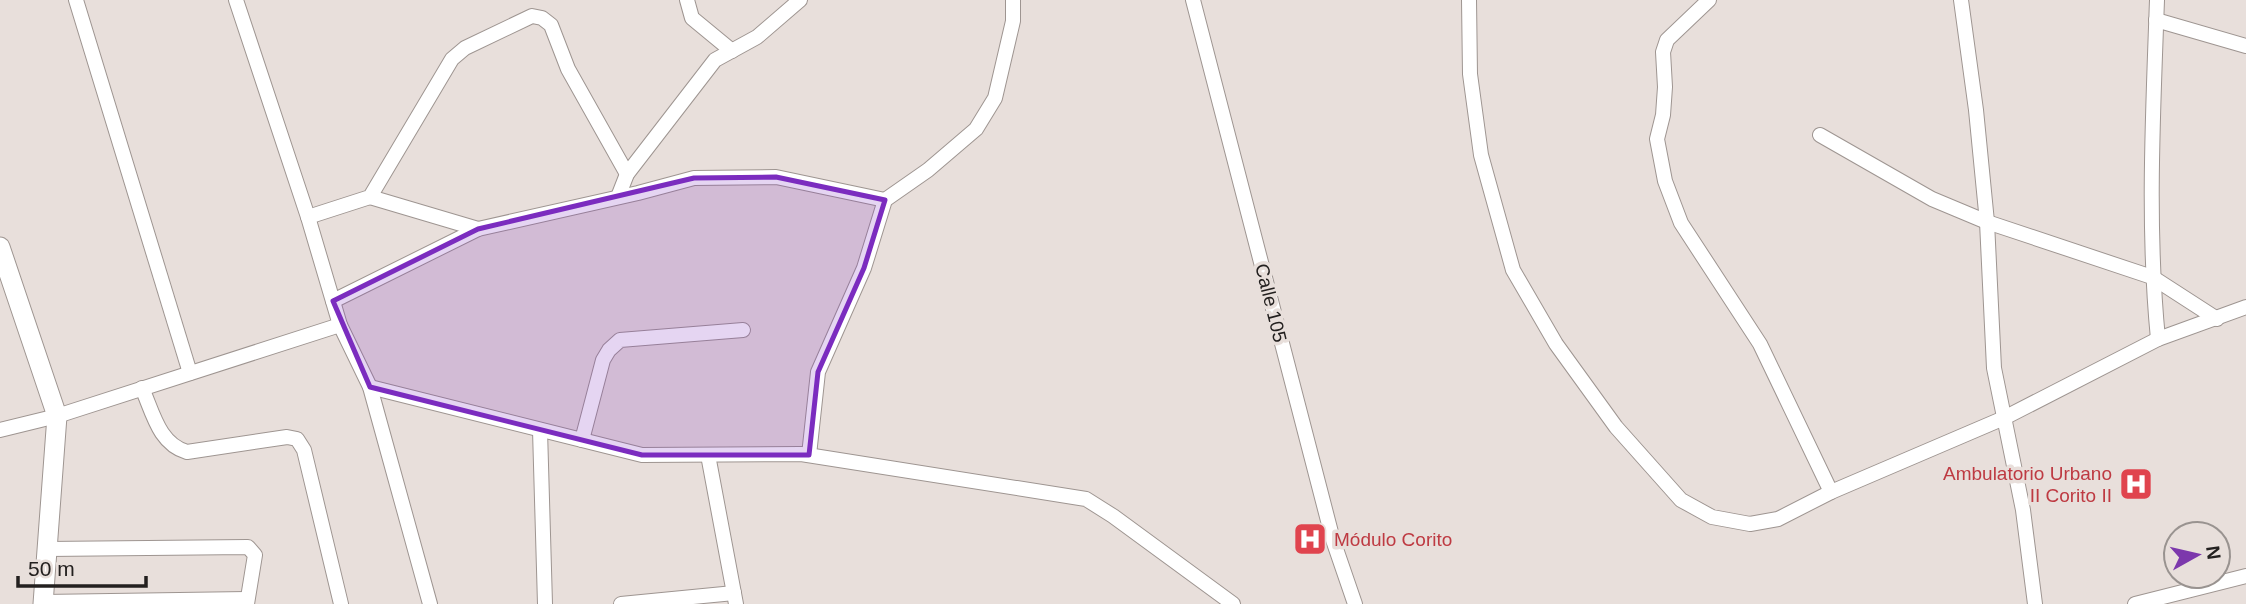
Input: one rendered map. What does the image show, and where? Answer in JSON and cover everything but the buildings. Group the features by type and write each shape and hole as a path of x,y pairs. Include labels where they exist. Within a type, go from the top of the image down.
{"street":[{"path":"76,0 190,373"},
{"path":"236,0 308,217 340,325 370,387 429,604"},
{"path":"687,0 692,18 732,51"},
{"path":"618,197 628,174 715,60 757,37 800,0"},
{"path":"809,455 818,372 864,268 885,200 928,170 976,129 995,98 1013,21 1013,0"},
{"name":"Calle 105","path":"1193,0 1333,540 1355,604"},
{"path":"1469,0 1470,74 1481,155 1513,270 1556,344 1609,417 1681,500 1712,517 1751,524 1778,519 1831,492 2004,418 2158,340 2246,307"},
{"path":"1709,0 1667,40 1663,52 1665,87 1657,139 1665,181 1681,223 1760,344 1831,492"},
{"path":"1961,0 1976,110 1987,222 1994,368 2023,510 2035,604"},
{"path":"2157,0 2152,277 2158,340"},
{"path":"370,197 452,59 465,48 532,16 542,18 551,25 568,69 628,174"},
{"path":"2156,20 2246,46"},
{"path":"1820,135 1932,199 1987,222 2152,277 2217,320"},
{"path":"333,302 478,229 694,178 776,177 885,200"},
{"path":"308,217 370,197 478,229"},
{"path":"0,247 57,416 47,549 43,603 247,602 255,555 248,547 47,549"},
{"path":"0,430 57,416 340,325"},
{"path":"582,440 603,359 620,340 743,330"},
{"path":"370,387 642,455 809,455 1086,499 1233,604"},
{"path":"142,388 164,438 173,448 187,452 287,437 297,439 304,450 341,604"},
{"path":"540,430 545,604"},
{"path":"621,604 735,598 708,455"},
{"path":"2135,604 2246,576"}],"highlighted area":[{"path":"776,177 885,200 864,268 818,372 809,455 642,455 370,387 333,301 478,229 694,178"}],"place":[{"name":"Ambulatorio Urbano II Corito II","path":"2136,484"},
{"name":"Módulo Corito","path":"1310,539"}]}
